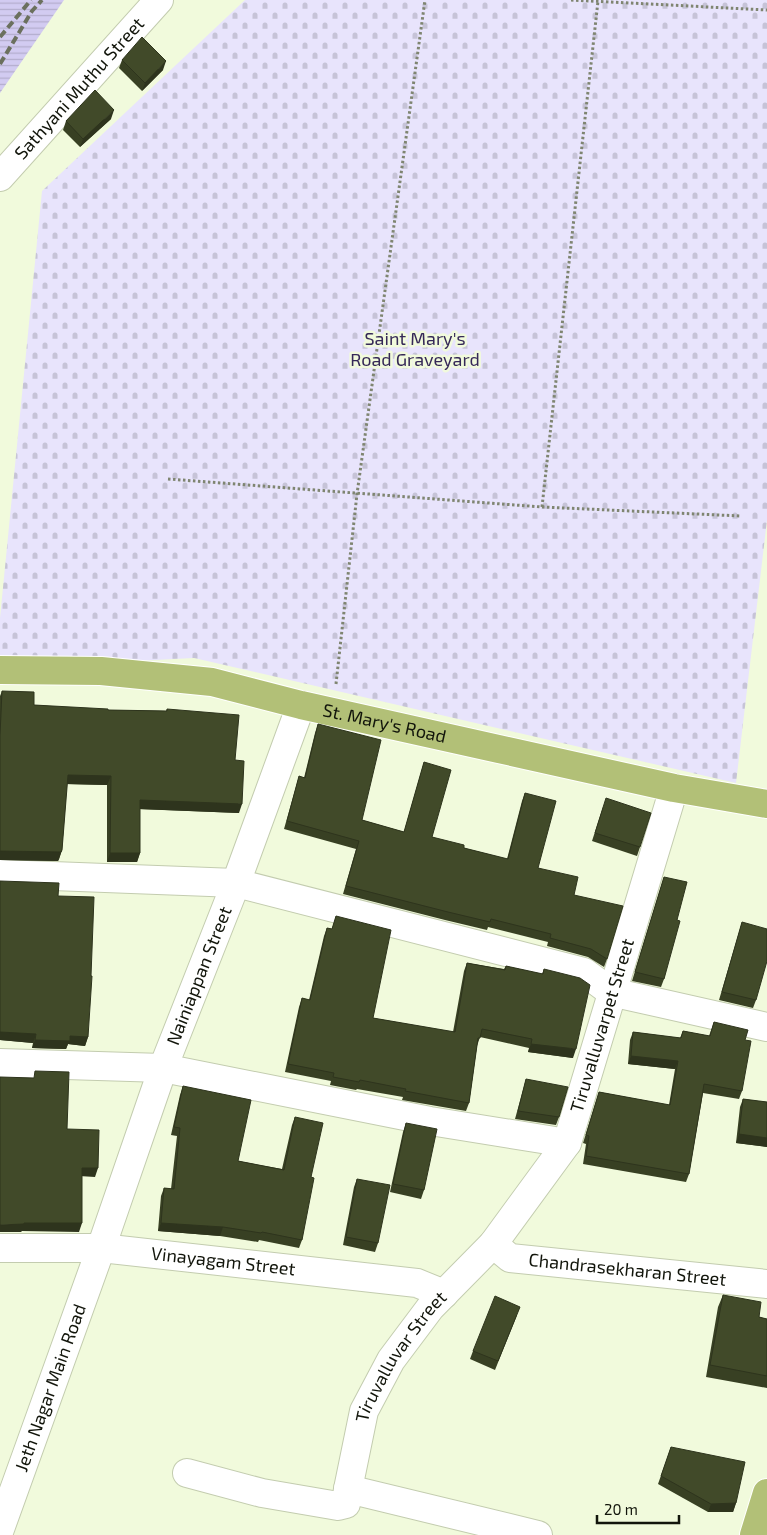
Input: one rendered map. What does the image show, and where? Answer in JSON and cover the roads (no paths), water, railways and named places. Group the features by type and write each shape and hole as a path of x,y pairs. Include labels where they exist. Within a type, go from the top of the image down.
{"main road":[{"name":"St. Mary's Road","path":"0,670 101,671 212,682 301,705 674,788 767,804"},
{"path":"754,1535 767,1495"}],"street":[{"name":"Sathyani Muthu Street","path":"0,177 159,0"},
{"name":"Nainiappan Street","path":"101,1248 163,1068 236,882 301,705"},
{"name":"Tiruvalluvarpet Street","path":"493,1244 567,1143 674,788"},
{"path":"0,874 236,882 584,972 611,992 767,1027"},
{"path":"0,1063 163,1068 430,1121 567,1143"},
{"name":"Chandrasekharan Street","path":"493,1244 510,1258 767,1284"},
{"name":"Tiruvalluvar Street","path":"348,1489 364,1411 391,1360 430,1308 493,1244"},
{"name":"Vinayagam Street","path":"0,1248 101,1248 416,1283 444,1294"},
{"name":"Jeth Nagar Main Road","path":"0,1529 101,1248"},
{"path":"187,1473 262,1493 338,1506 346,1504 348,1489 538,1535"}],"railway":[{"path":"0,37 31,0"},
{"path":"0,64 32,11 42,0"}],"park label":[{"name":"Saint Mary's Road Graveyard","path":"415,349"}]}
